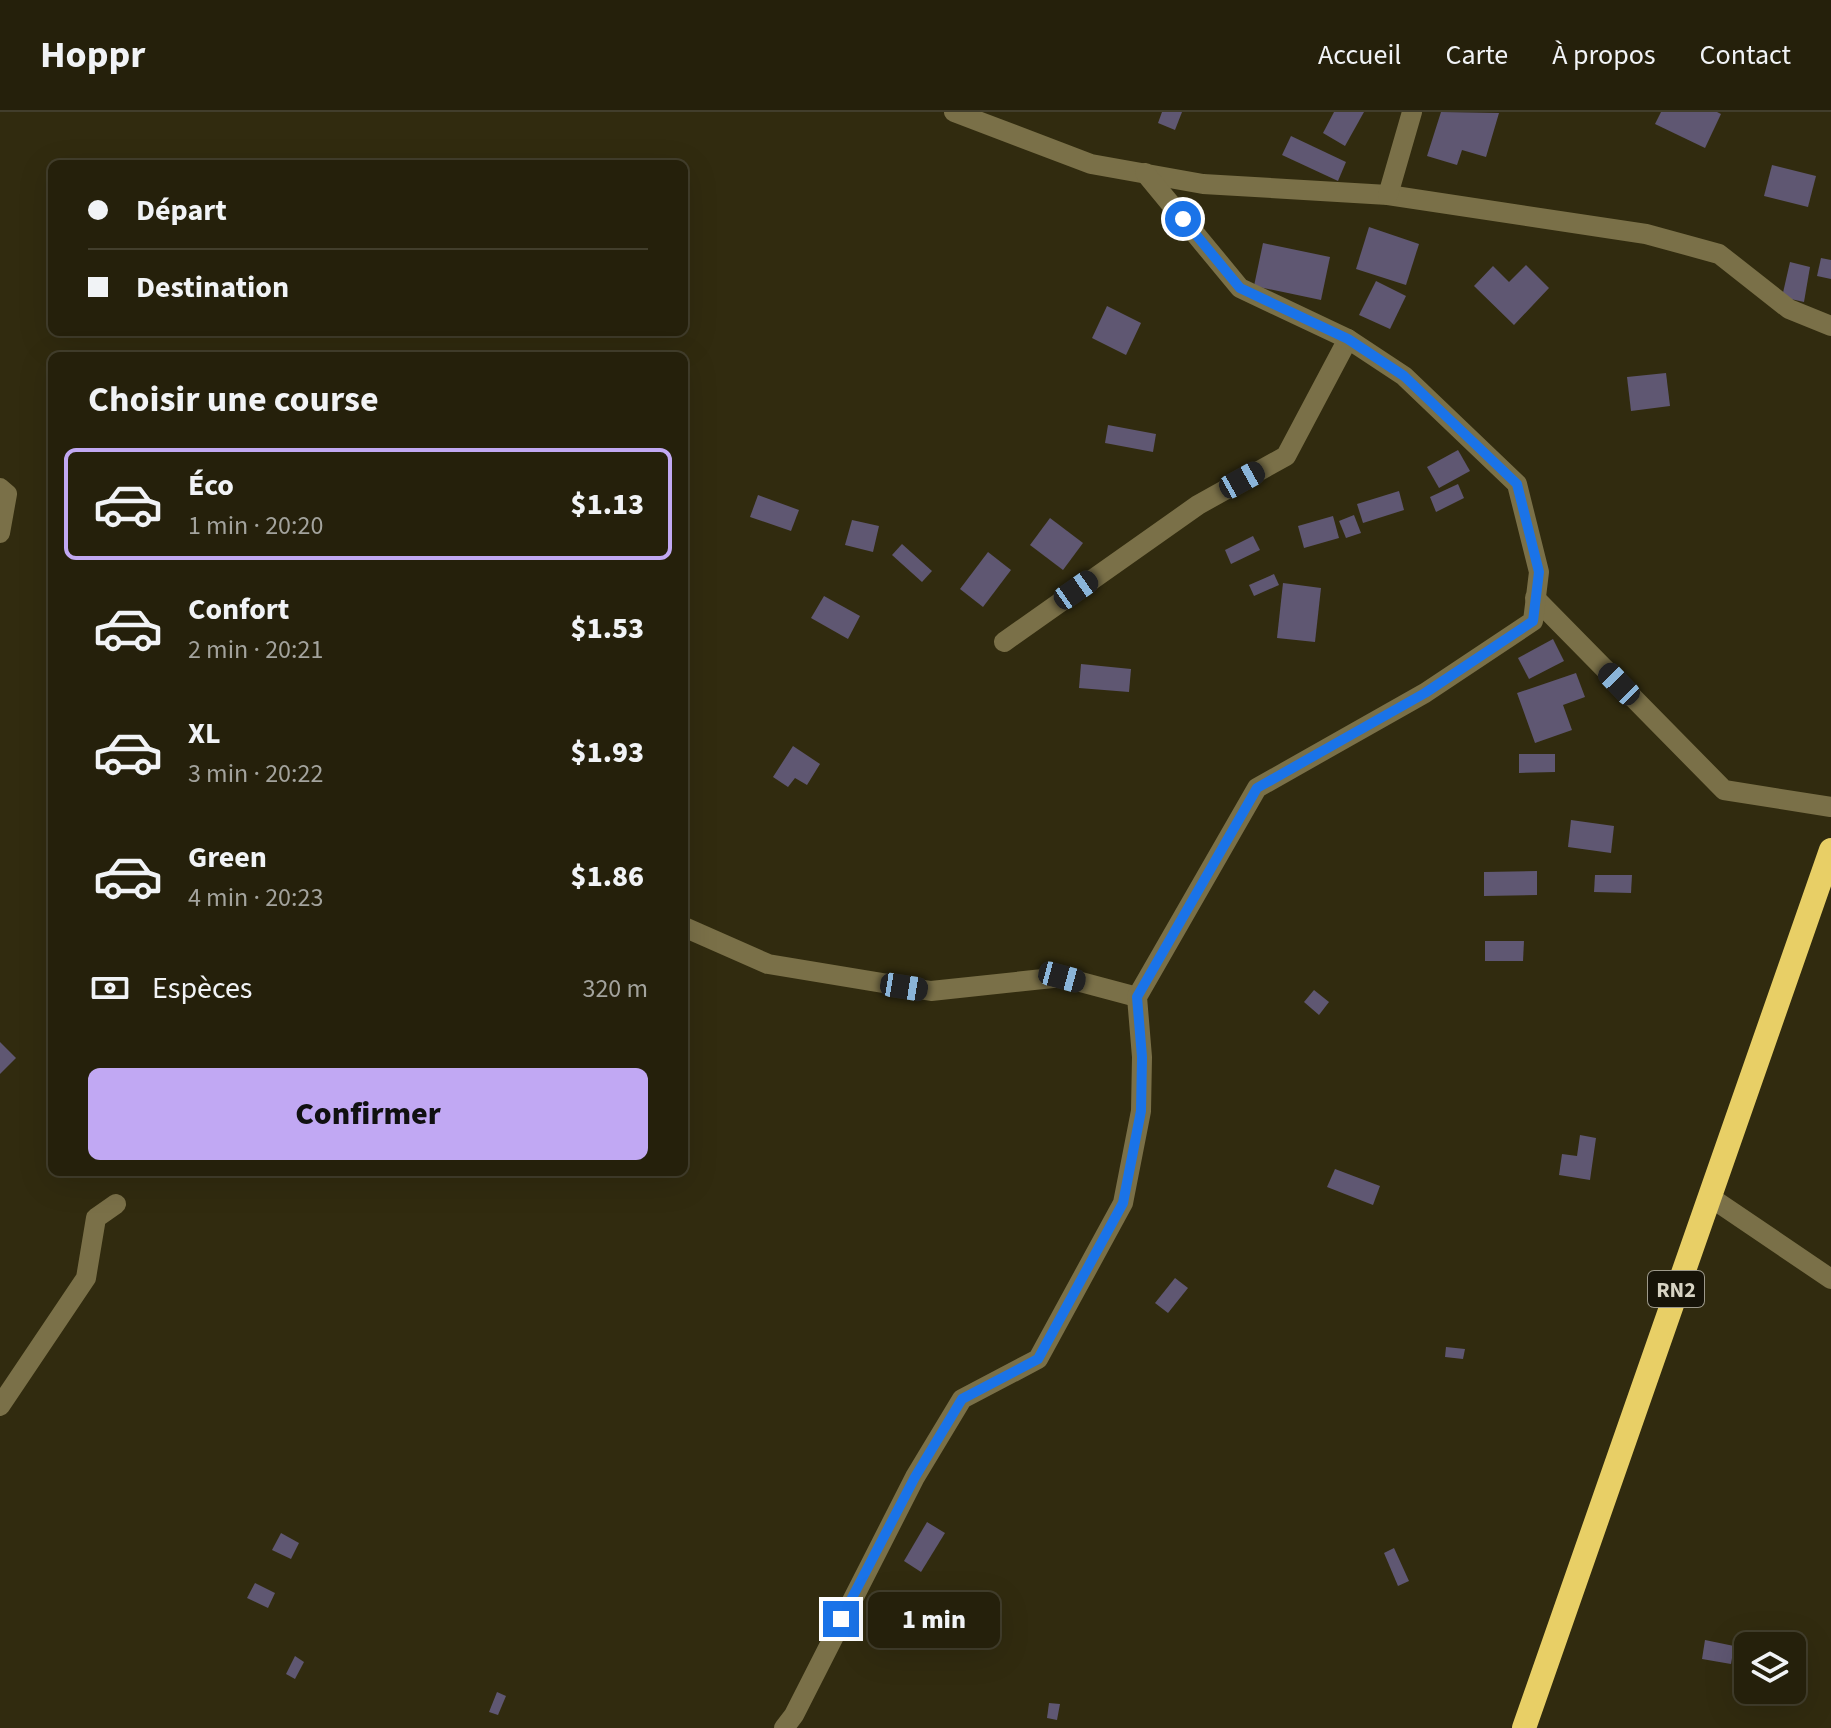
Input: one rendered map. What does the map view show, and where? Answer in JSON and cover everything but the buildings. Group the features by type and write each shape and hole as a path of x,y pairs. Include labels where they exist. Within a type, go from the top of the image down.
{"highway":[{"name":"RN2","path":"1524,1728 1831,850"}],"street":[{"path":"954,112 1091,164 1203,184 1388,195 1646,234 1719,254 1789,309 1831,326"},
{"path":"1388,195 1412,112"},
{"path":"784,1728 794,1715 915,1477 962,1399 1038,1359 1123,1203 1141,1111 1142,1057 1137,997 1257,788 1425,693 1533,621 1539,572 1517,484 1404,376 1348,339 1240,288 1145,173"},
{"path":"1004,642 1198,505 1286,456 1348,339"},
{"path":"0,488 7,494 0,533"},
{"path":"1535,598 1724,790 1831,807"},
{"path":"688,929 768,964 931,991 1062,977 1137,997"},
{"path":"1710,1197 1831,1279"},
{"path":"0,1406 86,1278 96,1218 116,1204"}],"route":[{"path":"841,1619 915,1477 962,1399 1038,1359 1123,1203 1141,1111 1142,1057 1137,997 1257,788 1425,693 1533,621 1539,572 1517,484 1404,376 1348,339 1240,288 1183,219"}]}
